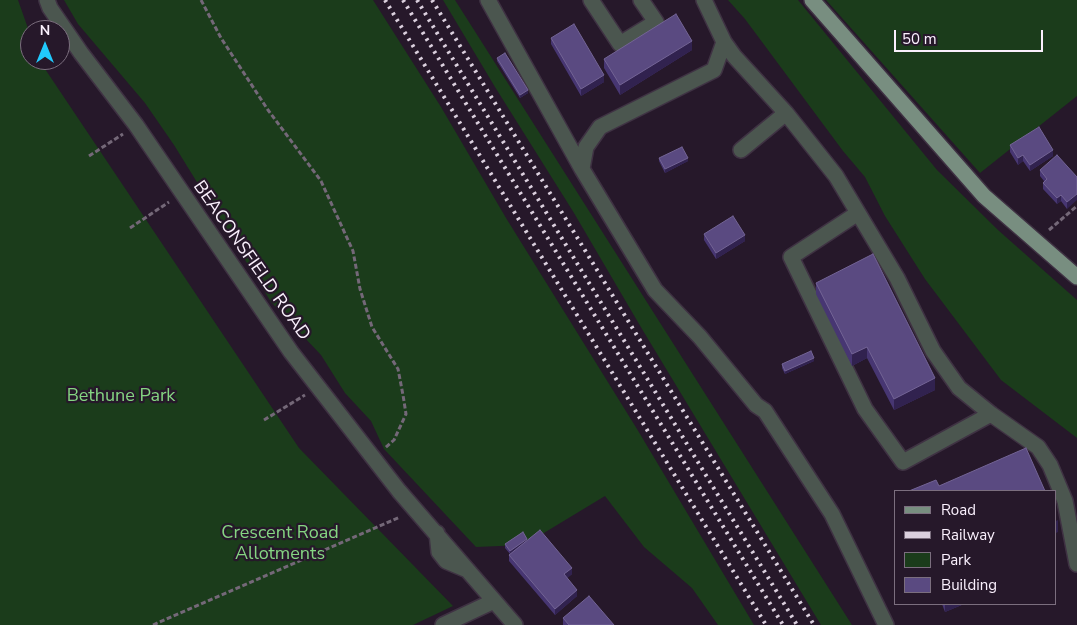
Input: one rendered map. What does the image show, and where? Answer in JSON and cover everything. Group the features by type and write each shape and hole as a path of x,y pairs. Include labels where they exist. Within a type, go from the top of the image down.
{"main road":[{"path":"812,0 984,196 1077,278"}],"street":[{"name":"BEACONSFIELD ROAD","path":"47,0 50,8 81,53 136,125 291,352 373,457 437,533 439,552 442,557 446,561 467,570 515,625"},
{"path":"488,0 582,169 654,290 700,337 756,405 765,411 832,514 886,625"},
{"path":"591,0 620,44 656,22 640,0"},
{"path":"704,0 724,42 734,56 786,113 836,176 897,278 933,350 959,388 990,414 1038,447 1050,465 1065,501 1077,564"},
{"path":"582,169 586,147 600,127 714,70 724,42"},
{"path":"741,150 786,113"},
{"path":"858,213 791,258 865,409 903,462 990,414"},
{"path":"443,625 494,601"}],"path":[{"path":"201,0 221,38 268,110 321,181 353,251 360,289 372,327 398,369 406,414 394,440 373,457"},
{"path":"89,156 136,125"},
{"path":"130,228 182,193"},
{"path":"1035,242 1077,206"},
{"path":"264,420 318,387"},
{"path":"153,625 416,509"}],"green space":[{"name":"Bethune Park","path":"0,0 18,0 25,20 20,20 20,70 46,70 299,448 453,606 413,625 0,625"},
{"path":"64,0 373,0 441,107 506,218 637,429 754,625 718,625 692,588 644,547 605,496 524,545 476,547 384,449 371,421 345,393 321,355 271,302 174,145 145,103 78,24"},
{"path":"443,0 455,0 852,625 821,625 574,213"},
{"path":"728,0 798,0 937,170 998,230 1077,300 1077,438 1001,380 925,279 885,216 865,177 843,151 745,19"},
{"path":"826,0 1077,0 1077,96 980,173"}],"building":[{"path":"676,14 692,41 620,85 604,59"},
{"path":"574,24 604,75 581,89 551,38"},
{"path":"505,53 528,90 520,95 497,58"},
{"path":"1039,127 1053,150 1030,165 1023,155 1018,158 1010,145"},
{"path":"682,147 688,158 665,169 659,158"},
{"path":"1057,155 1077,177 1077,194 1067,202 1061,195 1057,198 1043,183 1047,179 1040,170"},
{"path":"733,216 745,235 716,253 704,234"},
{"path":"873,254 935,378 894,399 867,347 852,354 816,283"},
{"path":"811,351 814,358 785,371 782,364"},
{"path":"1026,448 1045,490 911,490 936,480 939,486"},
{"path":"540,530 572,568 564,574 577,590 555,609 509,555"},
{"path":"523,532 527,539 510,551 505,544"},
{"path":"589,596 614,625 569,625 563,618"}],"railway":[{"path":"385,0 766,625"},
{"path":"403,0 783,625"},
{"path":"417,0 797,625"},
{"path":"432,0 814,625"}],"park label":[{"name":"Crescent Road Allotments","path":"280,544"}]}
